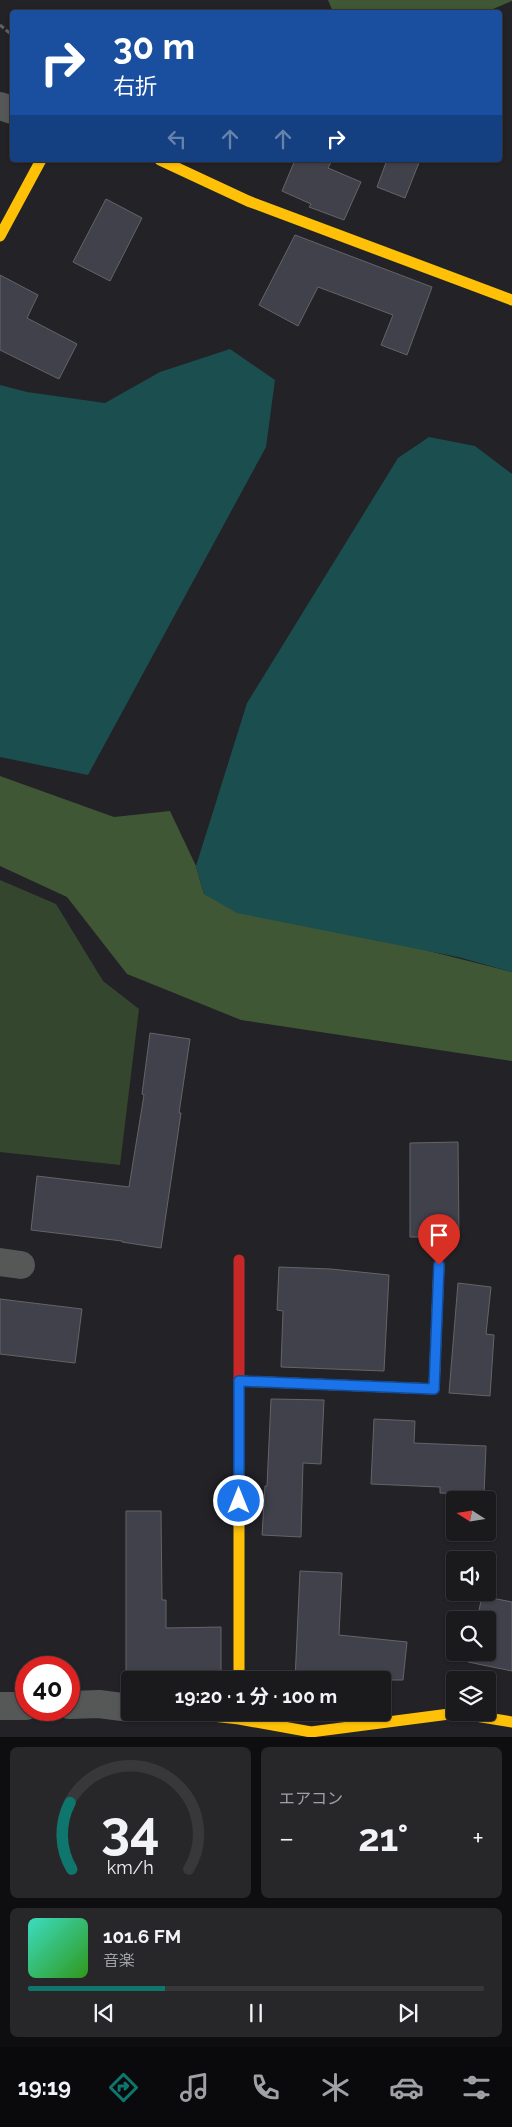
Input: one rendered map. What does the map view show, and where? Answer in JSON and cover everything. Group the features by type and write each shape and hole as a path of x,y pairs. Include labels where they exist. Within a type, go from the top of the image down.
{"street":[{"path":"0,236 41,162"},
{"path":"164,162 248,201 512,300"},
{"path":"239,1260 239,1671"},
{"path":"239,1381 434,1389 439,1265"},
{"path":"80,1705 99,1704 121,1707"},
{"path":"0,1706 15,1706"},
{"path":"262,1721 311,1732 457,1713 512,1722"}],"path":[{"path":"0,25 10,33"}],"green space":[{"path":"328,0 512,0 491,10 332,10"},
{"path":"0,776 114,817 170,811 196,866 204,894 512,972 512,1061 241,1020 127,974 67,897 0,866"},
{"path":"0,880 56,904 103,981 139,1009 120,1165 0,1152"}],"water":[{"path":"230,349 275,380 266,447 88,775 0,757 0,385 27,392 105,403 160,372"},
{"path":"429,437 475,446 512,474 512,972 458,957 237,913 204,894 196,866 247,703 398,458"}],"building":[{"path":"294,162 331,162 328,168 361,182 344,220 309,207 311,204 282,191"},
{"path":"386,162 419,162 405,198 377,187"},
{"path":"106,199 142,218 110,281 73,262"},
{"path":"295,235 432,287 407,355 381,345 393,315 318,287 298,326 259,305"},
{"path":"0,275 38,295 27,318 77,344 59,379 0,350"},
{"path":"150,1033 190,1039 161,1248 122,1241 31,1230 37,1176 129,1187 144,1095 142,1094"},
{"path":"458,1142 459,1237 410,1237 410,1143"},
{"path":"279,1267 331,1269 389,1275 384,1371 281,1367 283,1311 277,1310"},
{"path":"458,1283 491,1287 486,1334 494,1335 490,1396 449,1393"},
{"path":"0,1299 82,1309 75,1363 0,1354"},
{"path":"271,1399 324,1400 321,1464 303,1463 301,1537 262,1535 265,1486 267,1486"},
{"path":"374,1419 415,1421 414,1443 486,1446 484,1491 446,1491 446,1493 440,1493 440,1487 371,1484"},
{"path":"126,1511 161,1511 162,1600 166,1600 166,1628 221,1627 221,1671 126,1671"},
{"path":"300,1571 342,1573 339,1635 407,1642 403,1680 391,1680 391,1671 295,1671"},
{"path":"496,1599 512,1602 512,1671 468,1662 496,1661 496,1611 479,1611 481,1601 496,1601"}],"traffic: slow":[{"path":"0,236 40,162"},
{"path":"164,162 248,201 512,300"},
{"path":"239,1381 434,1389 439,1265"},
{"path":"239,1497 239,1671"},
{"path":"250,1721 311,1732 457,1713 512,1722"}],"traffic: jam":[{"path":"239,1260 239,1497"}],"route":[{"path":"239,1501 239,1381 434,1389 439,1265"}]}
